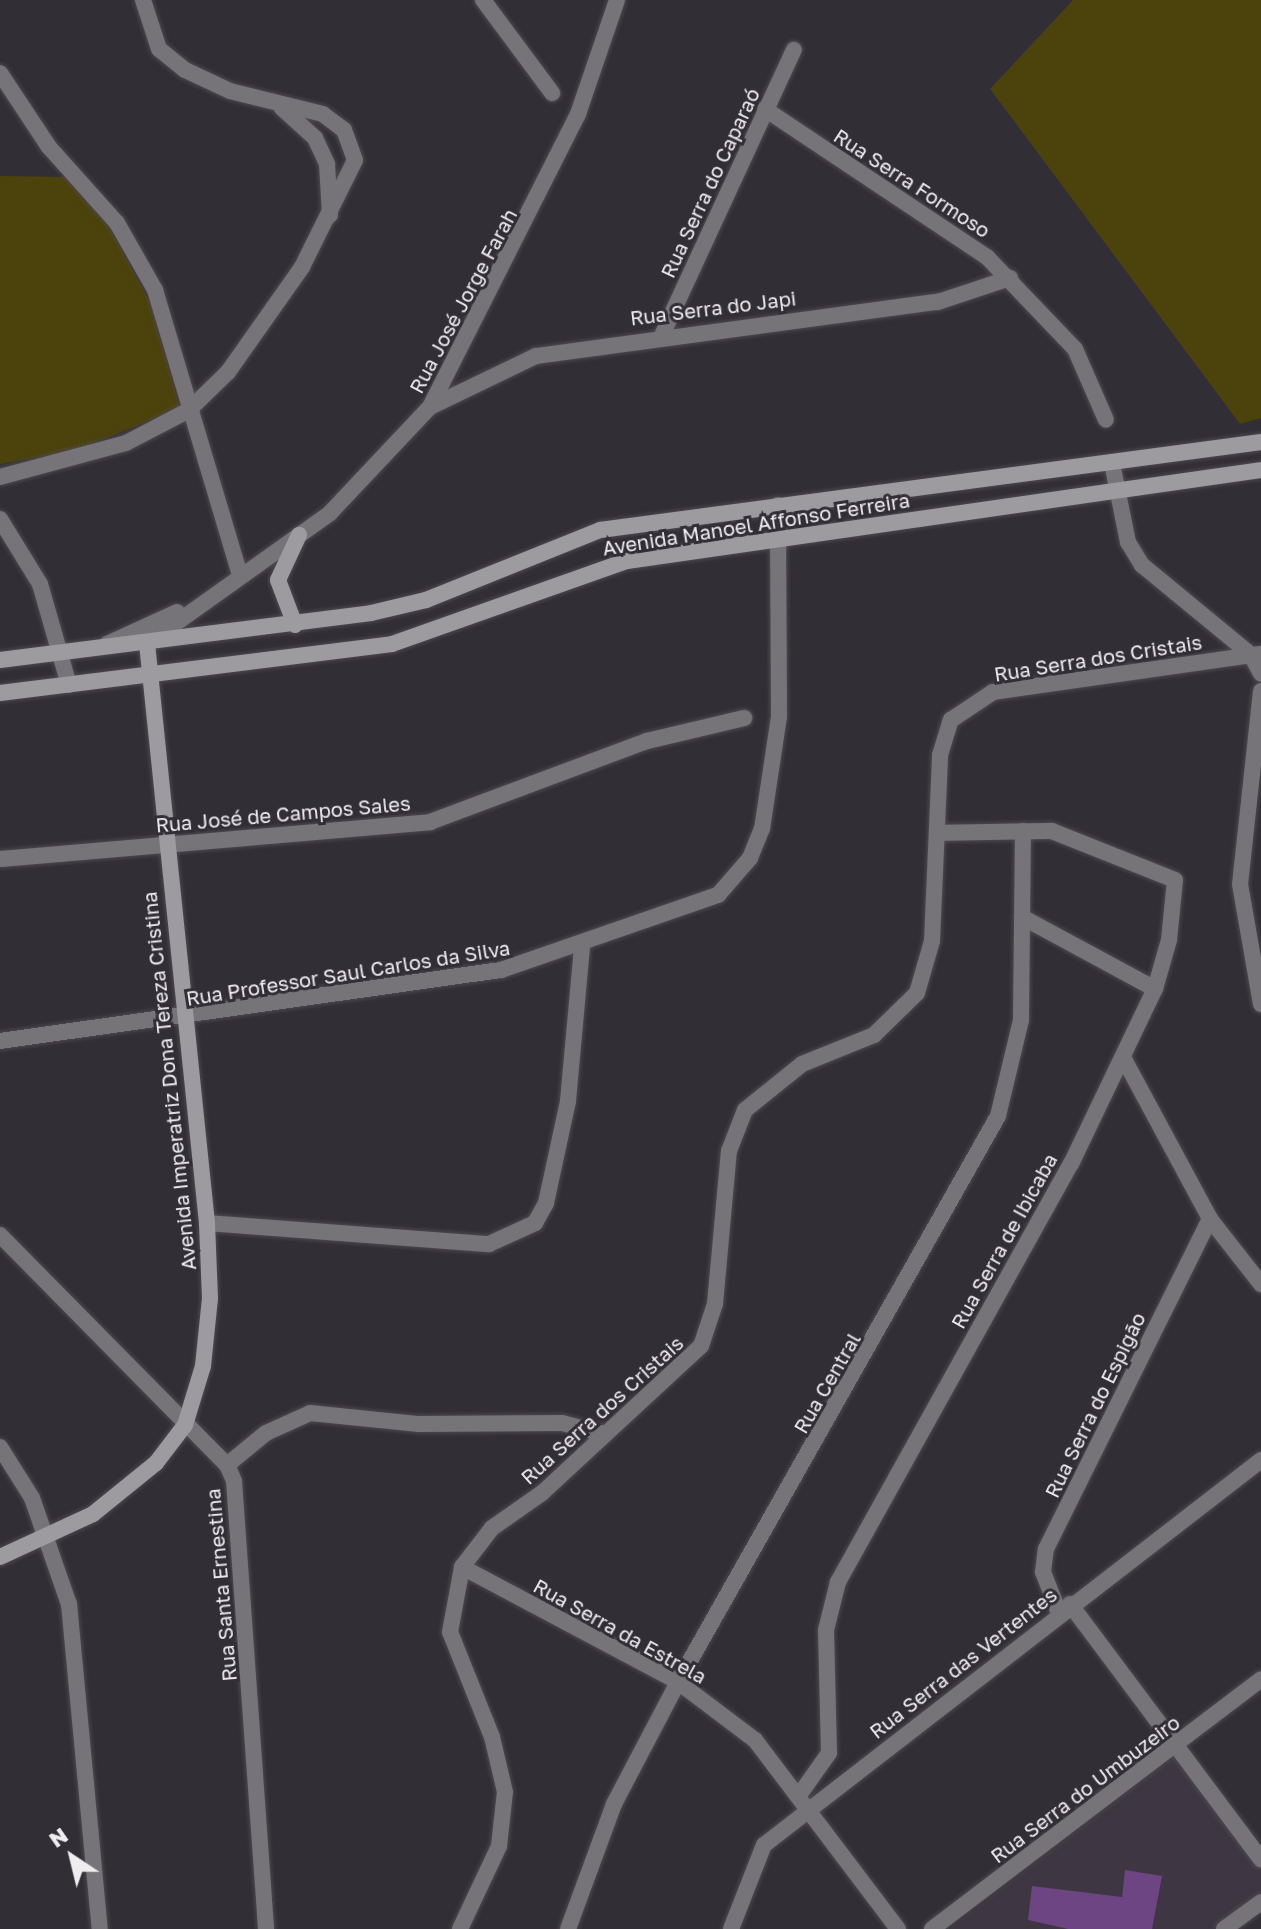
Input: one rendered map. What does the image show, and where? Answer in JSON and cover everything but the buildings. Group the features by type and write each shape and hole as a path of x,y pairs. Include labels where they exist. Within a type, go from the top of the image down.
{"main road":[{"name":"Avenida Manoel Affonso Ferreira","path":"0,660 295,625 426,600 600,530 1253,444"},
{"name":"Avenida Manoel Affonso Ferreira","path":"0,693 392,644 627,561 1253,471"},
{"path":"295,625 278,580 299,535"},
{"name":"Avenida Imperatriz Dona Tereza Cristina","path":"0,1557 48,1539 127,1489 185,1425 203,1366 210,1298 207,1223 165,844 147,643"}],"street":[{"path":"1,479 126,443 189,410 228,372 330,216 350,177 352,144 323,114 219,86 159,49 143,0"},
{"path":"483,0 552,93"},
{"name":"Rua José Jorge Farah","path":"147,643 299,535 371,473 430,407 578,114 617,0"},
{"name":"Rua Serra do Caparaó","path":"663,333 794,50"},
{"path":"0,73 137,256 168,329 189,410 240,576"},
{"path":"274,103 315,138 327,164 330,216"},
{"name":"Rua Serra Formoso","path":"765,109 965,240 1010,278 1075,349 1106,420"},
{"name":"Rua Serra do Japi","path":"430,407 536,356 663,333 938,302 1010,278"},
{"path":"1112,463 1115,490 1142,565 1256,654 1261,674"},
{"name":"Rua Professor Saul Carlos da Silva","path":"0,1041 185,1020 501,970 582,948 698,906 750,858 779,716 783,540 778,505"},
{"path":"2,525 40,584 65,653 69,685"},
{"name":"Rua José Jorge Farah","path":"94,649 221,590"},
{"name":"Rua Serra dos Cristais","path":"460,1929 499,1846 505,1792 496,1747 450,1632 462,1567 474,1545 542,1493 601,1433 701,1346 715,1304 729,1151 745,1110 802,1064 874,1035 917,993 932,941 940,755 951,720 968,704 993,692 1256,654"},
{"path":"1261,691 1240,884 1261,1004"},
{"name":"Rua José de Campos Sales","path":"0,859 430,822 647,741 744,718"},
{"name":"Rua Serra de Ibicaba","path":"805,1801 829,1753 826,1630 838,1582 1124,1059 1155,989 1175,880 1088,841 1023,831 939,833"},
{"name":"Rua Central","path":"568,1929 614,1804 678,1682 998,1116 1021,1020 1023,831"},
{"path":"1022,917 1155,989"},
{"path":"207,1223 489,1244 535,1223 546,1203 568,1101 582,948"},
{"path":"1124,1059 1210,1219 1261,1284"},
{"name":"Rua Serra do Espigão","path":"1210,1219 1046,1549 1043,1572 1064,1609 1179,1743 1261,1859"},
{"name":"Rua Santa Ernestina","path":"0,1235 227,1465 236,1495 266,1929"},
{"path":"227,1465 310,1413 419,1424 562,1423 601,1433"},
{"path":"0,1447 48,1539 76,1654 100,1929"},
{"name":"Rua Serra das Vertentes","path":"731,1929 759,1852 805,1801 1261,1460"},
{"name":"Rua Serra da Estrela","path":"462,1567 678,1682 755,1740 805,1801 898,1929"},
{"name":"Rua Serra do Umbuzeiro","path":"932,1929 1261,1679"},
{"path":"1224,1929 1261,1902"}],"shaded area":[{"path":"1073,0 1261,0 1261,418 1240,424 990,89"},
{"path":"0,176 71,177 108,225 149,301 180,408 74,451 0,464"},
{"path":"1179,1753 1261,1860 1261,1892 1213,1929 950,1929"}]}
